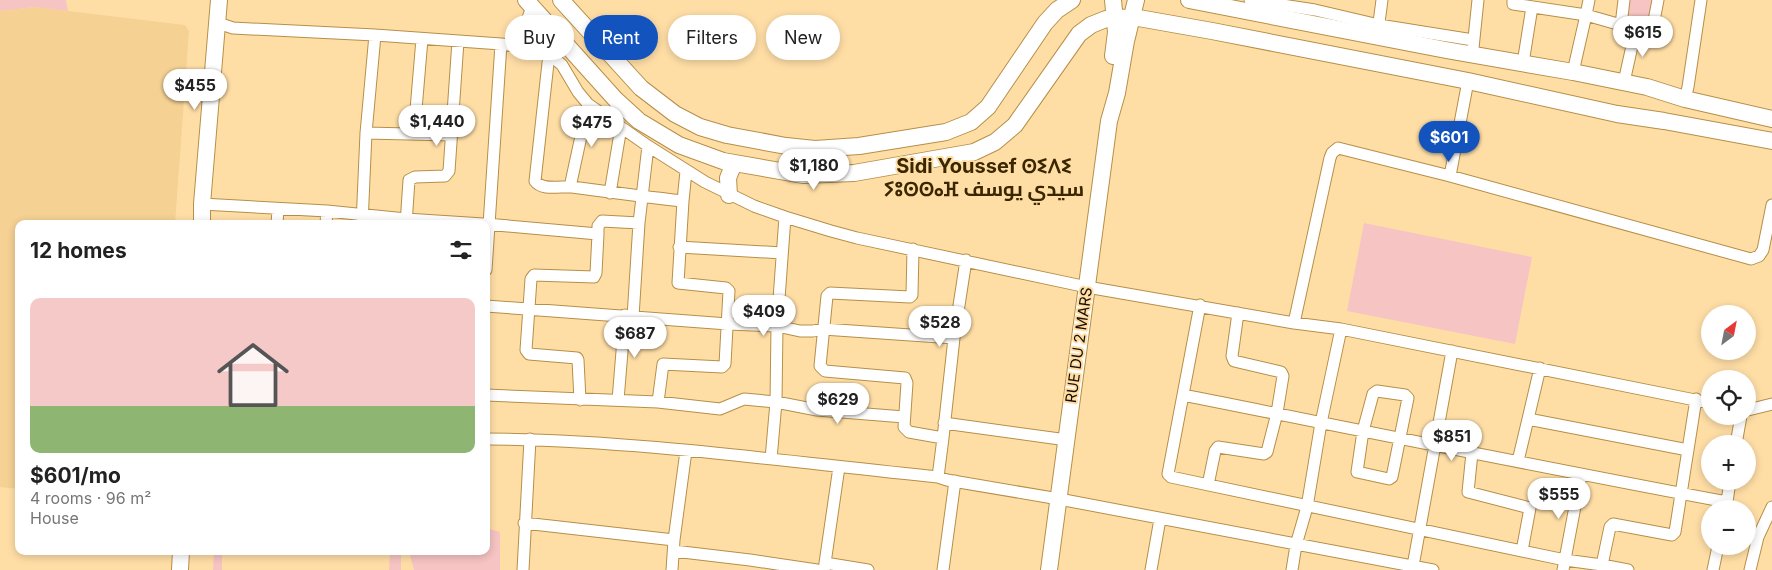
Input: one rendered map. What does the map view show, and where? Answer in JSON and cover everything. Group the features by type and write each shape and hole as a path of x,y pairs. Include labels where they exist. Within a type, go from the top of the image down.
{"street":[{"path":"202,220 219,0"},
{"path":"561,0 641,88 675,114 700,127 727,135 786,146 822,149 859,146 946,132 971,122 988,107 1044,23 1057,10 1072,0"},
{"name":"RUE DU 2 MARS","path":"1049,570 1109,121 1109,90 1116,40 1113,0"},
{"name":"RUE DU 2 MARS","path":"1109,121 1117,93 1126,41 1136,0"},
{"path":"1190,0 1314,12"},
{"path":"1250,0 1314,12 1378,31 1473,48 1523,63 1624,82 1685,99 1772,119"},
{"path":"1378,31 1382,0"},
{"path":"1473,48 1478,0"},
{"path":"1573,72 1589,0"},
{"path":"1621,25 1624,0"},
{"path":"1513,2 1532,7 1545,4 1621,25 1652,31 1658,0"},
{"path":"1685,99 1701,0"},
{"path":"529,4 616,100 639,121 679,146 708,157 804,175 837,175 974,152 995,142 1015,125 1079,34 1091,25 1114,17 1133,17 1212,31 1468,81 1618,114 1772,141"},
{"path":"1523,63 1532,7"},
{"path":"218,23 233,28 375,35 505,44"},
{"path":"1624,82 1636,28"},
{"path":"363,219 366,132 375,35"},
{"path":"414,133 422,39"},
{"path":"406,220 410,180 415,177 447,175 449,171 458,41"},
{"path":"486,220 500,44"},
{"path":"548,60 536,181 542,186 570,187 684,201"},
{"path":"556,60 562,65 578,92 588,104 686,171 729,195 785,217 831,232 1087,287 1294,323 1341,328 1701,400"},
{"path":"1450,176 1468,81"},
{"path":"570,187 588,104"},
{"path":"610,193 621,127"},
{"path":"366,132 451,135"},
{"path":"618,400 648,146"},
{"path":"1294,323 1332,152 1336,149 1341,148 1450,176 1751,259 1759,256 1763,250 1772,205"},
{"path":"729,195 728,178 734,163"},
{"path":"658,402 663,364 722,367 725,364 728,288 678,283 679,247 686,171"},
{"path":"202,204 327,211 363,219 377,220"},
{"path":"277,220 278,209"},
{"path":"326,220 327,211"},
{"path":"771,459 776,402 777,326 785,217"},
{"path":"580,400 577,358 529,354 526,352 531,279 534,276 594,277 596,273 599,223 602,221 639,223"},
{"path":"490,224 598,234"},
{"path":"679,247 782,253"},
{"path":"913,249 912,296 907,298 830,293 825,298 820,366 824,371 905,378 907,383 904,427 909,432 943,438"},
{"path":"938,477 954,338 966,260"},
{"path":"490,306 777,326 800,331 823,329 954,338"},
{"path":"1200,306 1168,474 1171,477 1522,552 1564,565 1602,565 1628,570"},
{"path":"1208,486 1215,451 1220,446 1266,454 1277,413 1283,374 1234,361 1233,359 1238,313"},
{"path":"1292,570 1296,545 1307,507 1321,423 1341,328"},
{"path":"1413,566 1452,351"},
{"path":"1518,461 1540,368"},
{"path":"1374,392 1405,395 1408,398 1392,477 1389,479 1357,472 1363,431 1374,392"},
{"path":"490,394 580,400 658,402 720,408 744,399 776,402 817,410 904,417"},
{"path":"1183,395 1706,500"},
{"path":"1602,565 1610,527 1613,524 1674,533 1696,399"},
{"path":"1756,408 1772,404"},
{"path":"1528,419 1688,450"},
{"path":"944,423 1067,440"},
{"path":"490,439 530,439 686,450 938,477 1433,570"},
{"path":"523,570 524,523 530,439"},
{"path":"672,570 686,450"},
{"path":"1472,452 1468,492 1530,508 1522,552"},
{"path":"822,568 839,467"},
{"path":"1564,565 1581,475"},
{"path":"944,570 954,481"},
{"path":"1750,570 1758,537 1771,512"},
{"path":"1151,570 1160,519"},
{"path":"524,523 674,545 749,565 868,570"},
{"path":"180,570 181,555"},
{"path":"1713,570 1716,555"}],"shaded area":[{"path":"0,0 66,0 68,11 35,7 0,11"},
{"path":"1626,0 1654,0 1651,19 1623,14"},
{"path":"35,7 185,25 189,31 175,220 15,220 15,489 0,487 0,11"},
{"path":"1364,223 1532,257 1515,344 1347,311"},
{"path":"490,529 500,532 500,570 414,570 410,555 490,555"},
{"path":"214,555 222,555 222,570 213,570"},
{"path":"390,555 401,555 401,570 389,570"}],"district":[{"name":"Sidi Youssef ⵙⵉⴷⵉ ⵢⵓⵙⵙⴰⴼ سيدي يوسف","path":"984,178"}]}
